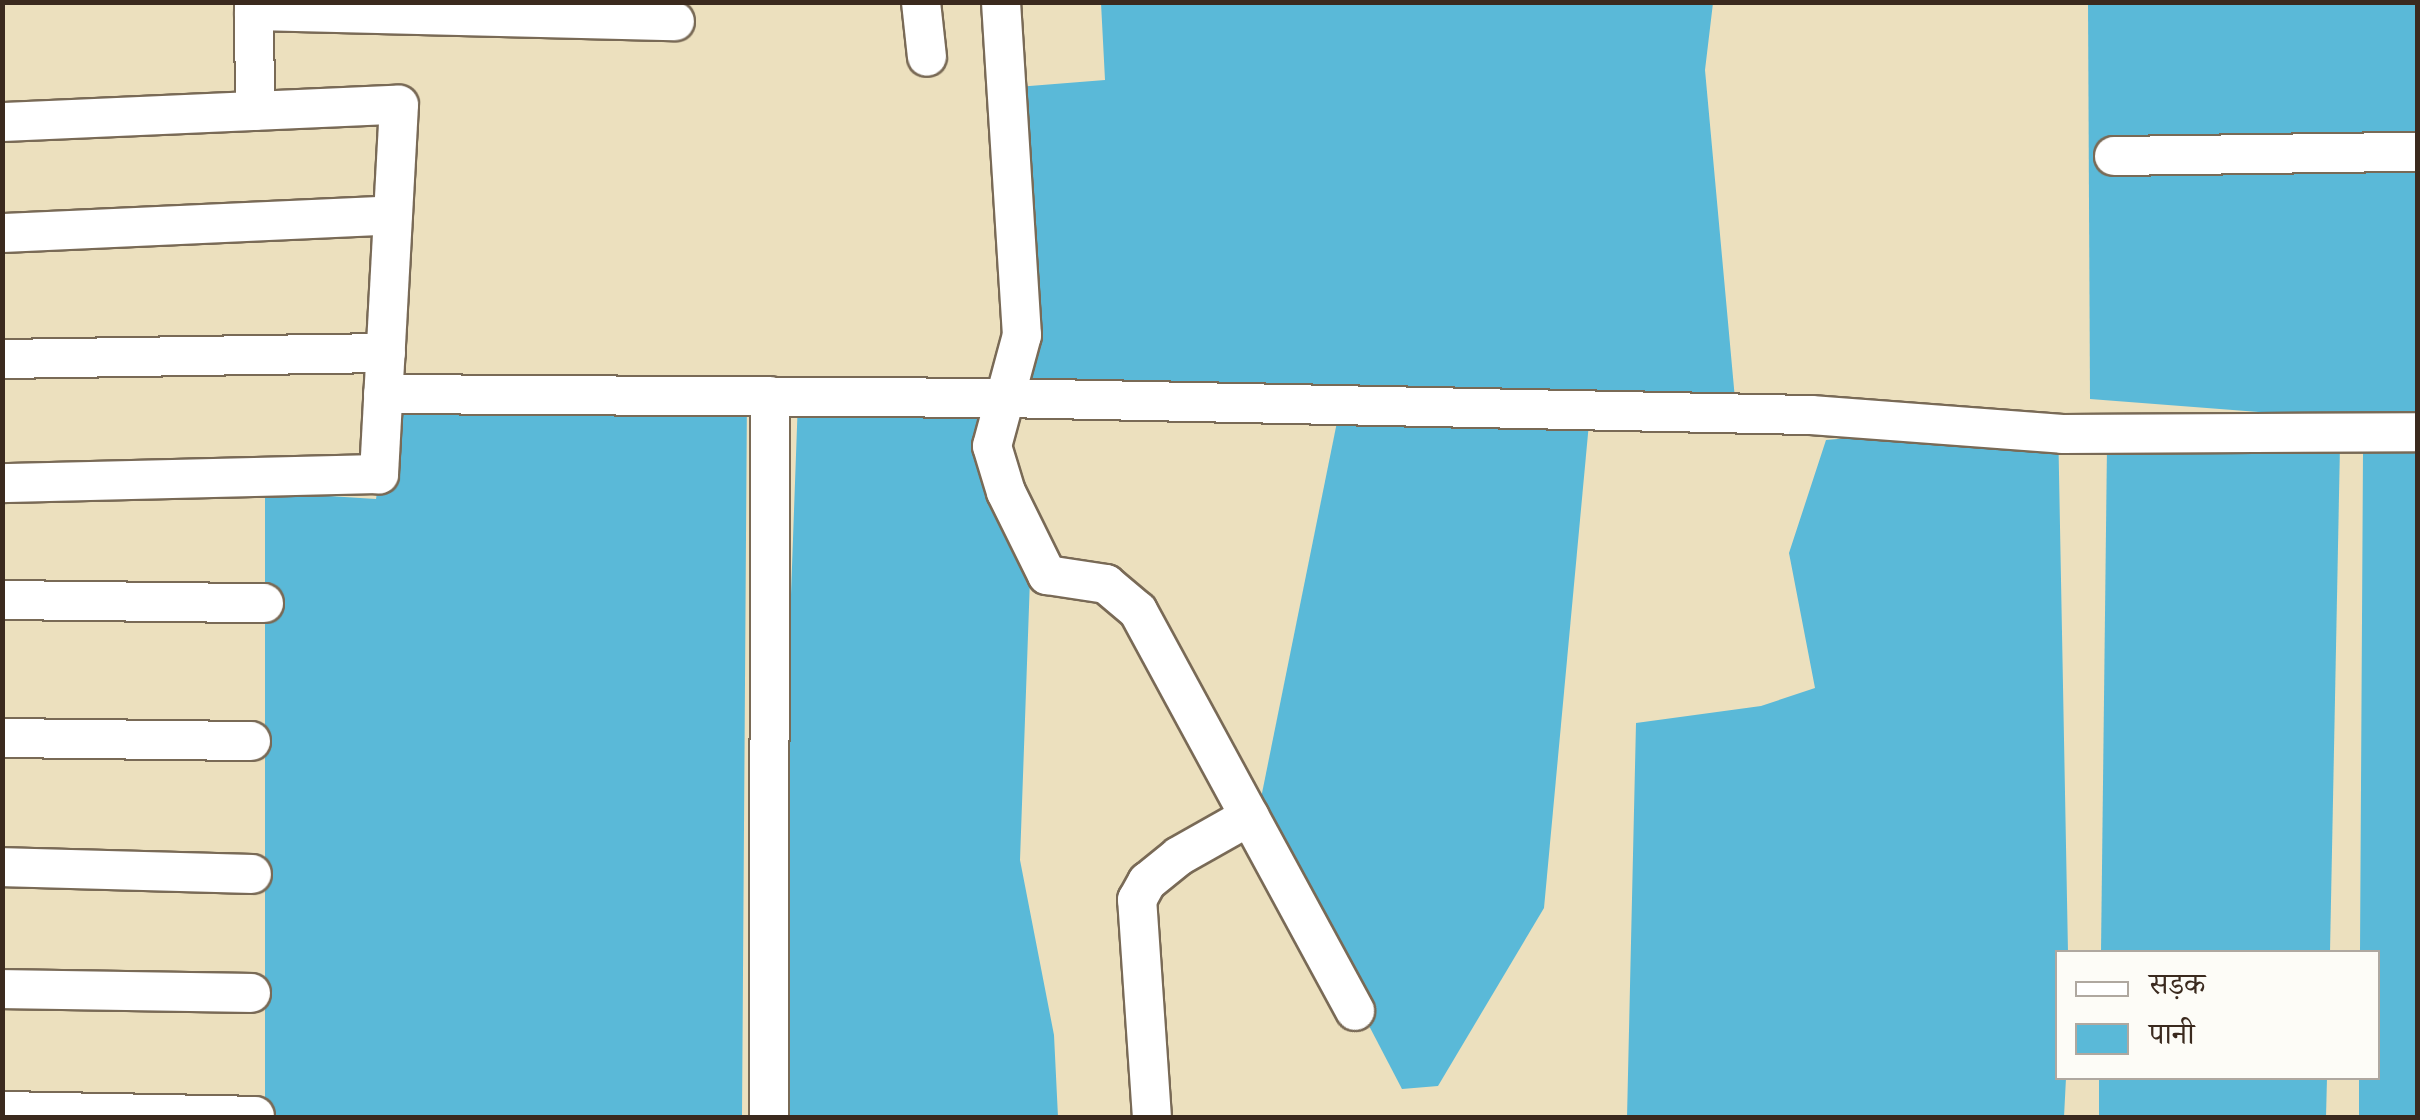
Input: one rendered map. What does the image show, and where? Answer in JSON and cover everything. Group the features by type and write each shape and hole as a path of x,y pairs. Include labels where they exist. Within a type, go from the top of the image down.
{"street":[{"path":"922,2 926,57"},
{"path":"1001,2 1022,335 992,446 1034,560 1047,575 1106,584 1138,611 1356,1011"},
{"path":"255,111 254,7 675,20"},
{"path":"2,122 399,105 379,474 2,484"},
{"path":"2114,156 2418,152"},
{"path":"2,233 393,215"},
{"path":"2,359 386,352"},
{"path":"383,394 1002,398 1811,415 2062,434 2418,432"},
{"path":"769,1118 770,396"},
{"path":"2,600 264,603"},
{"path":"2,738 250,741"},
{"path":"1152,1118 1136,900 1147,882 1179,856 1250,816"},
{"path":"2,867 252,874"},
{"path":"2,989 250,992"},
{"path":"2,1111 255,1116"}],"water":[{"path":"1101,3 1713,3 1705,70 1735,399 1023,395 1017,87 1105,80"},
{"path":"2088,3 2417,3 2417,424 2090,399"},
{"path":"393,387 747,393 742,1117 265,1117 265,492 376,499"},
{"path":"798,399 979,418 1030,579 1020,860 1054,1035 1058,1117 786,1118 787,706"},
{"path":"2058,420 2068,950 2055,950 2055,1080 2066,1080 2064,1117 1627,1118 1636,723 1761,706 1815,688 1789,553 1826,440"},
{"path":"1337,422 1589,423 1544,908 1438,1086 1402,1089 1258,813"},
{"path":"2417,442 2417,1117 2359,1118 2359,1080 2380,1080 2380,950 2360,950 2363,451"},
{"path":"2107,445 2340,445 2330,950 2101,950"},
{"path":"2099,1080 2327,1080 2326,1117 2099,1117"}]}
